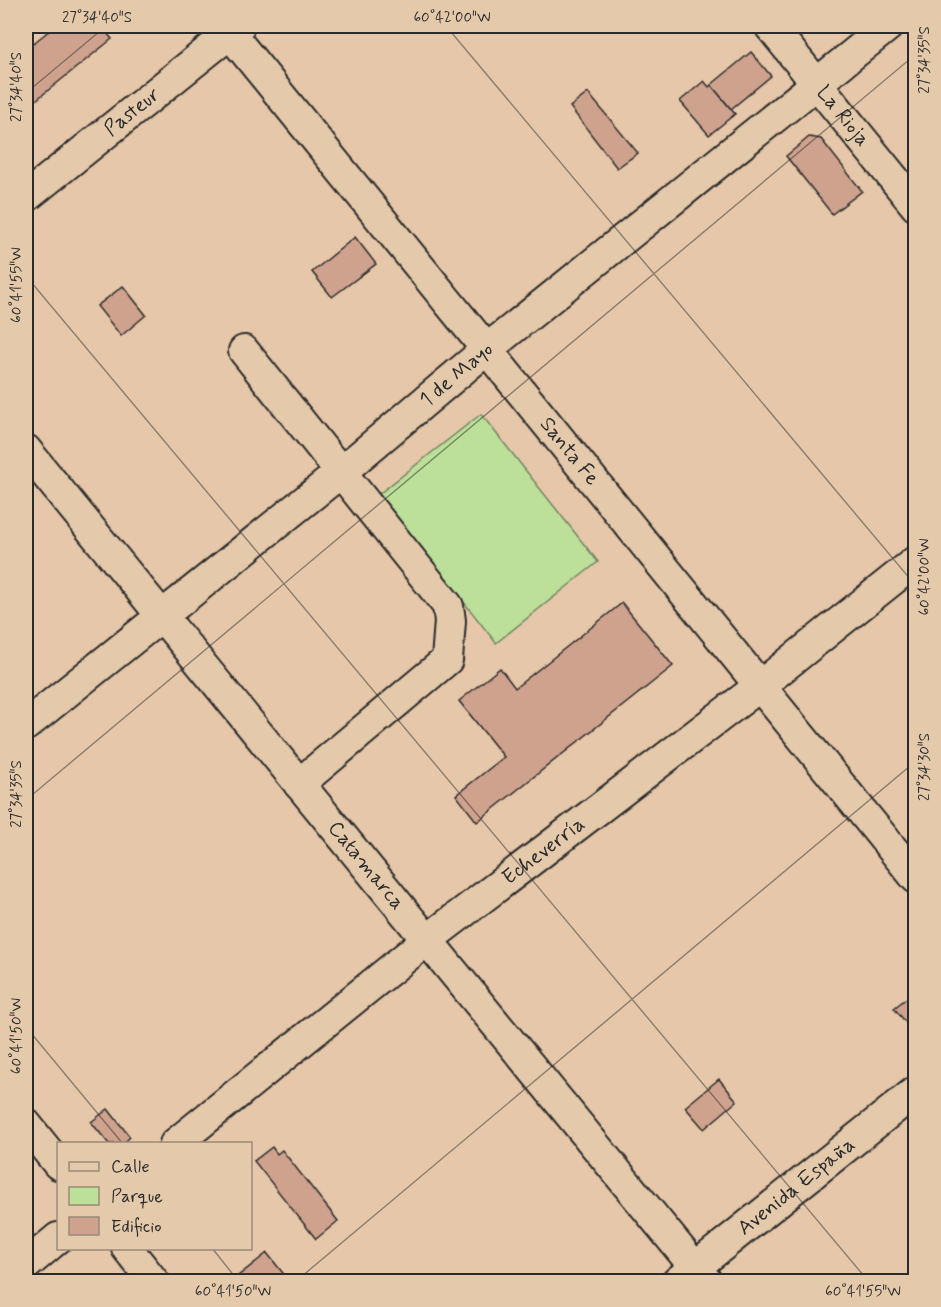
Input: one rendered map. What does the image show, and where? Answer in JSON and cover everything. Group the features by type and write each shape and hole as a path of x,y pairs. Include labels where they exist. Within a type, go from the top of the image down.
{"street":[{"name":"La Rioja","path":"770,26 915,206"},
{"name":"1 de Mayo","path":"26,725 341,472 486,351 888,26"},
{"name":"Pasteur","path":"26,197 231,28"},
{"name":"Santa Fe","path":"231,28 486,351 915,878"},
{"path":"244,351 448,606 450,621 447,660 298,784"},
{"name":"Catamarca","path":"26,450 427,940 693,1277"},
{"name":"Echeverría","path":"176,1142 427,940 761,686 915,561"},
{"name":"Avenida España","path":"693,1277 915,1091"},
{"path":"26,1124 57,1163"},
{"path":"26,1265 57,1239"},
{"path":"129,1250 154,1281"}],"green space":[{"path":"481,414 598,562 496,643 379,494"}],"building":[{"path":"46,26 101,26 112,39 26,108 26,49 50,30"},
{"path":"751,52 771,76 731,109 711,85"},
{"path":"704,81 709,87 711,85 735,114 709,135 680,101"},
{"path":"588,93 638,153 617,168 570,107"},
{"path":"809,137 821,139 862,191 832,214 786,156"},
{"path":"355,237 376,264 332,297 312,272"},
{"path":"123,286 146,315 121,336 97,306"},
{"path":"622,603 673,666 477,822 456,795 504,757 459,701 500,668 515,688"},
{"path":"916,991 916,1035 894,1008"},
{"path":"719,1079 737,1101 704,1129 685,1107"},
{"path":"108,1109 130,1137 125,1142 107,1142 91,1122"},
{"path":"272,1147 277,1154 282,1150 338,1221 316,1239 254,1161"},
{"path":"267,1253 290,1282 234,1282 233,1280"}]}
